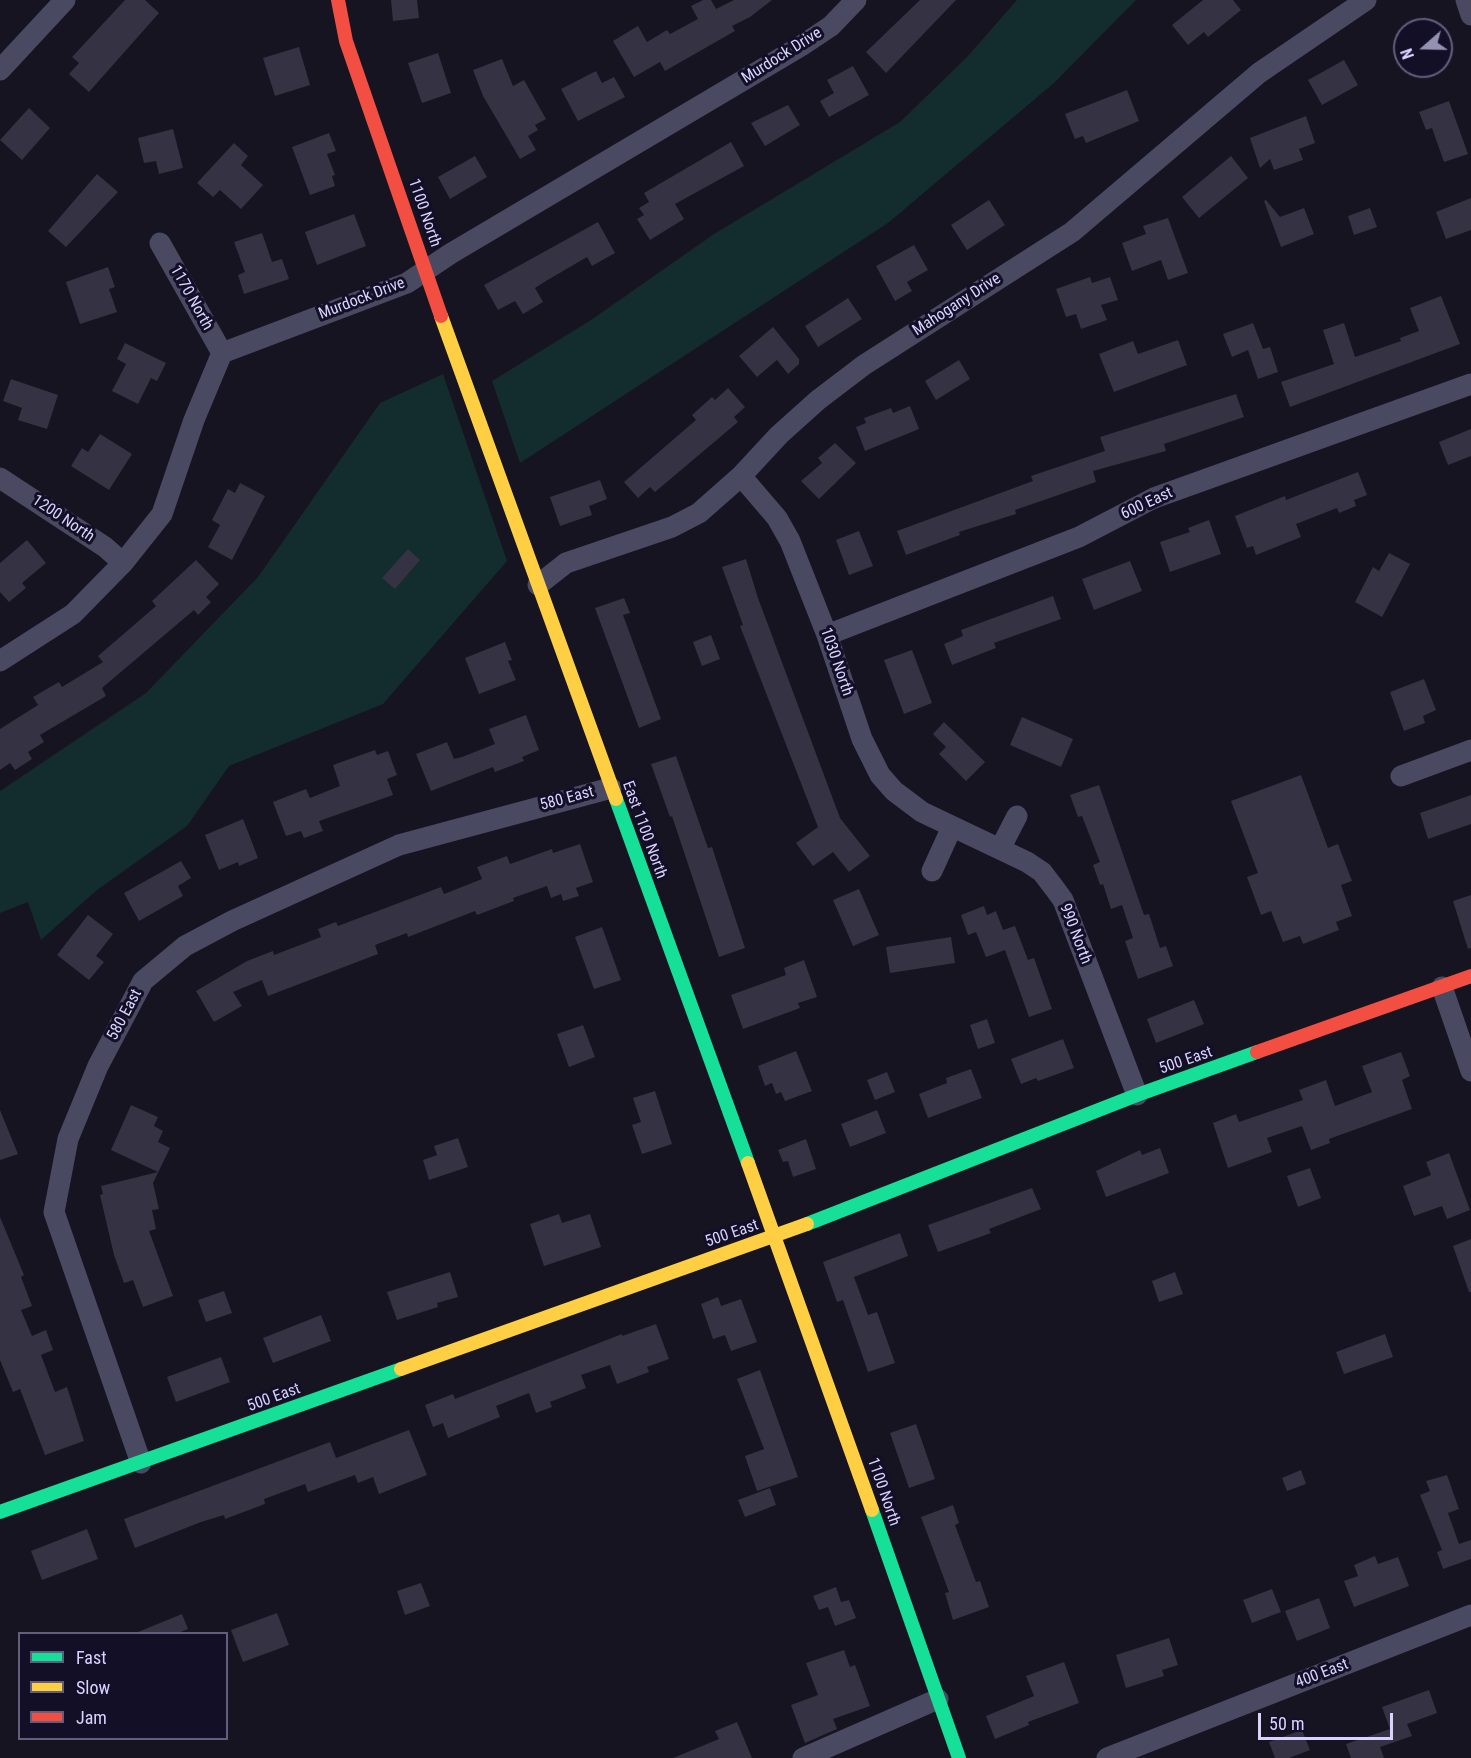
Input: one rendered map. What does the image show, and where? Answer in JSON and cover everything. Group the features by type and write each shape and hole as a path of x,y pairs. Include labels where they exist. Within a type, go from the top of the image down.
{"street":[{"path":"0,70 65,0"},
{"name":"1100 North","path":"338,0 346,41 484,435"},
{"name":"Murdock Drive","path":"222,353 407,283 801,46 831,26 856,0"},
{"name":"Mahogany Drive","path":"538,585 566,563 681,522 699,513 741,476 779,435 836,386 864,365 1072,232 1259,73 1366,0"},
{"path":"1466,0 1471,15"},
{"name":"1170 North","path":"160,243 222,353"},
{"path":"0,662 73,614 123,563 162,514 194,420 222,353"},
{"name":"600 East","path":"827,635 1057,546 1154,498 1471,384"},
{"name":"East 1100 North","path":"484,435 775,1236"},
{"name":"1030 North","path":"741,476 777,518 790,541 827,635 862,739 880,775 909,804 952,827"},
{"name":"1200 North","path":"0,478 105,547 123,563"},
{"path":"1401,776 1471,750"},
{"name":"580 East","path":"141,1463 54,1212 68,1139 98,1066 143,981 185,946 232,921 399,845 611,788"},
{"path":"1001,848 1017,816"},
{"path":"932,871 952,827"},
{"name":"990 North","path":"952,827 1001,848 1042,872 1063,900 1137,1095"},
{"name":"500 East","path":"0,1512 775,1236 1137,1095 1471,976"},
{"path":"1442,987 1471,1071"},
{"name":"1100 North","path":"775,1236 959,1758"},
{"name":"400 East","path":"1107,1758 1471,1615"},
{"path":"803,1758 938,1699"}],"green space":[{"path":"1017,0 1136,0 1054,83 888,223 520,463 492,381 591,320 714,234 900,122 967,57"},
{"path":"443,374 507,561 383,704 229,766 187,826 97,890 41,940 28,902 0,913 0,791 146,693 258,577 380,403"}],"building":[{"path":"125,0 145,0 159,13 89,92 69,74 79,63 72,57"},
{"path":"391,0 417,0 419,18 393,21"},
{"path":"703,0 711,0 716,9 734,0 772,0 750,17 732,26 735,31 665,71 660,62 634,77 613,41 638,26 647,42 667,30 670,34 698,19 691,6"},
{"path":"920,0 956,0 886,73 866,52"},
{"path":"1203,0 1233,0 1241,10 1208,37 1204,32 1188,45 1172,25"},
{"path":"299,47 310,85 275,96 263,58"},
{"path":"438,53 451,93 422,103 408,63"},
{"path":"502,59 513,86 524,80 546,119 535,125 538,130 528,136 536,150 520,159 483,96 473,70"},
{"path":"1344,60 1358,85 1322,105 1308,80"},
{"path":"853,66 869,95 829,117 820,101 834,93 827,80"},
{"path":"596,71 602,83 614,77 625,97 578,121 561,89"},
{"path":"1127,90 1139,121 1086,143 1083,136 1075,139 1065,114"},
{"path":"1449,101 1468,154 1444,162 1432,128 1426,130 1419,112"},
{"path":"788,105 800,125 765,146 751,123"},
{"path":"29,108 50,128 22,160 0,140"},
{"path":"1306,116 1315,143 1299,149 1303,160 1274,170 1270,159 1260,168 1250,138"},
{"path":"173,129 183,168 159,174 156,161 144,163 138,138"},
{"path":"329,133 336,151 327,154 335,175 332,176 335,186 310,195 292,147"},
{"path":"731,142 744,166 675,204 684,219 650,240 637,219 644,215 639,208 649,202 644,193"},
{"path":"234,143 248,156 241,165 263,185 241,209 220,190 213,197 197,183"},
{"path":"475,156 487,177 450,199 438,177"},
{"path":"1231,156 1248,178 1199,218 1182,197"},
{"path":"97,174 118,192 66,247 48,231"},
{"path":"1471,198 1471,230 1446,239 1436,212"},
{"path":"989,200 1005,225 967,250 951,225"},
{"path":"1266,200 1280,217 1304,208 1314,234 1281,247 1264,201"},
{"path":"1370,208 1377,227 1354,235 1348,216"},
{"path":"354,214 366,246 317,265 305,232"},
{"path":"1168,218 1188,273 1168,280 1161,260 1132,271 1122,243 1146,234 1143,226"},
{"path":"598,222 615,253 592,266 587,257 535,288 543,302 523,314 515,301 498,310 484,285"},
{"path":"262,233 272,262 282,259 289,279 244,294 238,275 245,272 234,242"},
{"path":"914,245 928,270 907,282 912,291 895,301 876,266"},
{"path":"108,267 115,287 109,289 117,312 80,324 66,282"},
{"path":"1090,277 1092,283 1110,277 1118,300 1101,305 1107,320 1081,329 1076,314 1066,317 1056,289"},
{"path":"1441,296 1460,344 1290,407 1281,382 1334,364 1323,330 1344,323 1355,357 1401,341 1400,338 1419,331 1410,308"},
{"path":"848,298 862,319 818,347 805,326"},
{"path":"1253,323 1263,349 1270,347 1278,372 1258,379 1248,350 1232,357 1223,334"},
{"path":"773,327 799,359 799,364 788,374 777,360 757,377 739,356"},
{"path":"1178,340 1187,365 1114,392 1099,354 1133,341 1138,354"},
{"path":"125,343 166,363 157,381 151,378 138,404 112,391 126,364 117,359"},
{"path":"959,360 970,379 936,400 925,381"},
{"path":"11,379 58,395 47,429 18,420 22,408 3,401"},
{"path":"728,388 745,407 734,417 738,422 655,492 650,487 638,498 624,482 696,420 692,415 712,397 715,400"},
{"path":"1236,394 1244,417 1164,444 1166,451 1093,471 1096,482 1015,510 1016,514 959,532 960,535 906,555 897,531 1033,481 1031,476 1105,451 1100,437"},
{"path":"910,406 919,429 865,451 856,427 866,423 864,418 891,408 893,413"},
{"path":"1471,429 1471,456 1448,465 1439,442"},
{"path":"100,434 132,454 109,490 71,466 82,448 88,452"},
{"path":"835,443 856,463 819,499 801,481 822,463 818,458"},
{"path":"1358,472 1367,495 1354,500 1356,506 1339,513 1337,508 1296,524 1301,537 1256,555 1253,546 1247,548 1235,516 1285,496 1286,500"},
{"path":"600,480 607,499 589,506 592,515 560,526 550,497"},
{"path":"240,483 265,496 232,560 208,547 220,525 212,520 228,489 235,493"},
{"path":"1209,520 1221,554 1170,572 1160,542 1190,532 1188,528"},
{"path":"859,531 873,566 849,575 836,540"},
{"path":"27,540 46,563 22,583 26,588 9,602 0,592 0,563"},
{"path":"408,549 420,560 395,589 382,578"},
{"path":"1389,553 1410,564 1382,617 1355,602 1373,567 1379,571"},
{"path":"746,559 758,598 840,818 870,856 849,872 833,852 813,866 796,843 818,827 740,626 743,625 722,567"},
{"path":"196,560 219,584 206,597 211,602 198,615 194,610 102,688 106,696 40,735 44,742 28,752 32,759 15,770 10,763 0,770 0,729 38,705 33,697 59,682 62,687 103,662 98,656 156,606 152,601"},
{"path":"1130,561 1142,591 1094,610 1082,579"},
{"path":"1053,596 1061,619 994,643 996,648 952,665 944,644 963,636 961,630"},
{"path":"624,598 630,613 623,615 661,719 639,728 595,608"},
{"path":"711,635 720,659 702,666 693,642"},
{"path":"505,642 512,660 508,661 516,680 479,694 465,658"},
{"path":"912,650 932,703 904,714 884,660"},
{"path":"1424,679 1436,710 1423,716 1425,723 1404,731 1390,692"},
{"path":"526,715 539,750 522,757 524,761 495,772 493,767 431,791 416,754 447,742 454,759 462,757 495,744 489,729"},
{"path":"1022,717 1073,739 1061,767 1010,745"},
{"path":"944,722 985,762 966,781 939,754 946,747 933,734"},
{"path":"375,750 377,755 388,751 397,775 387,779 393,795 319,821 323,831 304,838 301,831 286,836 273,802 306,789 310,798 340,786 333,765"},
{"path":"676,756 708,848 712,847 745,948 719,957 672,816 670,817 651,764"},
{"path":"1301,775 1328,848 1338,844 1352,881 1341,885 1352,916 1336,922 1339,930 1303,944 1300,936 1283,942 1271,911 1261,915 1247,877 1258,873 1231,801"},
{"path":"1099,785 1144,915 1149,914 1160,948 1166,946 1173,966 1138,979 1125,941 1133,938 1122,905 1111,909 1103,884 1100,885 1093,865 1100,862 1082,816 1078,817 1070,795"},
{"path":"1471,795 1471,824 1428,839 1420,813"},
{"path":"243,819 258,858 239,866 238,862 219,870 205,835"},
{"path":"580,844 593,882 576,888 579,896 563,901 561,894 551,898 547,886 513,898 514,901 477,915 475,911 408,937 407,933 375,945 378,954 268,996 262,980 233,992 242,1006 214,1022 196,991 247,961 273,951 274,955 321,937 318,929 336,922 338,926 441,887 444,894 482,879 477,867 507,856 510,864 552,849 553,853"},
{"path":"181,861 191,878 178,886 183,896 139,921 124,893"},
{"path":"859,889 879,935 853,946 833,900"},
{"path":"1471,895 1471,948 1468,949 1453,901"},
{"path":"984,906 987,915 996,911 1003,930 1015,926 1028,960 1034,958 1052,1009 1029,1017 1005,950 986,957 976,932 968,935 961,915"},
{"path":"88,915 113,934 96,956 104,962 89,980 57,955"},
{"path":"602,927 621,980 594,989 575,937"},
{"path":"951,937 955,963 890,973 886,947"},
{"path":"804,960 817,997 798,1003 800,1008 743,1029 731,995 786,975 784,968"},
{"path":"1194,1000 1204,1024 1156,1043 1147,1019"},
{"path":"987,1019 995,1043 978,1049 970,1025"},
{"path":"583,1025 595,1057 569,1067 557,1034"},
{"path":"1063,1039 1074,1068 1038,1081 1036,1078 1021,1084 1011,1059"},
{"path":"796,1051 812,1091 785,1101 781,1092 776,1094 772,1083 765,1086 758,1066"},
{"path":"1401,1052 1410,1076 1402,1080 1412,1109 1329,1139 1330,1143 1311,1150 1302,1126 1267,1138 1272,1152 1228,1168 1213,1123 1236,1114 1239,1122 1303,1100 1299,1090 1326,1080 1335,1106 1372,1092 1362,1066"},
{"path":"971,1069 982,1098 928,1118 919,1094 947,1083 946,1078"},
{"path":"887,1072 895,1092 875,1100 867,1080"},
{"path":"655,1091 672,1144 642,1154 632,1125 641,1122 633,1098"},
{"path":"131,1105 158,1117 154,1126 163,1131 158,1142 170,1148 153,1183 159,1209 152,1210 156,1229 149,1231 173,1296 143,1307 133,1280 124,1283 114,1255 100,1195 103,1194 101,1186 158,1172 111,1150"},
{"path":"0,1110 18,1154 0,1160"},
{"path":"877,1110 886,1133 850,1147 841,1124"},
{"path":"458,1138 468,1167 429,1180 423,1160 437,1155 434,1146"},
{"path":"806,1139 816,1169 793,1177 788,1161 783,1162 778,1150"},
{"path":"1160,1148 1169,1173 1106,1197 1096,1171 1140,1150 1142,1155"},
{"path":"1449,1153 1470,1210 1447,1219 1442,1206 1414,1216 1403,1186 1431,1175 1426,1162"},
{"path":"1310,1168 1321,1198 1298,1207 1287,1176"},
{"path":"1032,1188 1041,1209 989,1229 991,1233 938,1252 928,1225"},
{"path":"559,1214 562,1223 590,1214 601,1247 544,1266 530,1224"},
{"path":"0,1217 24,1275 21,1277 32,1306 21,1310 32,1336 46,1330 53,1350 41,1355 55,1392 67,1387 84,1441 45,1455 20,1389 13,1392 0,1360"},
{"path":"900,1233 908,1256 854,1277 868,1315 877,1312 895,1363 868,1372 843,1300 837,1302 823,1262"},
{"path":"1471,1239 1471,1292 1469,1292 1453,1246"},
{"path":"450,1272 458,1297 437,1303 438,1307 397,1320 387,1292"},
{"path":"1175,1272 1183,1294 1159,1302 1152,1281"},
{"path":"224,1291 232,1313 206,1322 198,1300"},
{"path":"718,1297 721,1306 741,1299 757,1342 731,1351 725,1335 713,1339 701,1304"},
{"path":"321,1315 331,1341 273,1363 263,1338"},
{"path":"656,1324 669,1359 647,1367 649,1372 617,1384 610,1365 581,1375 586,1388 550,1402 552,1407 536,1413 529,1393 496,1406 500,1417 448,1438 443,1423 433,1427 425,1405 453,1394 455,1399 622,1334 622,1336"},
{"path":"1385,1334 1393,1357 1344,1374 1336,1352"},
{"path":"221,1357 230,1382 176,1402 167,1377"},
{"path":"760,1370 798,1477 757,1491 745,1456 764,1449 737,1379"},
{"path":"916,1424 935,1479 909,1488 890,1433"},
{"path":"409,1430 427,1475 379,1494 373,1477 358,1483 355,1475 308,1492 305,1484 264,1499 265,1504 225,1519 224,1515 201,1522 135,1548 124,1519 330,1442 336,1458"},
{"path":"1301,1470 1306,1484 1287,1491 1282,1478"},
{"path":"1447,1475 1459,1509 1448,1513 1459,1544 1471,1540 1471,1559 1443,1569 1437,1552 1442,1550 1420,1495 1430,1491 1426,1481"},
{"path":"770,1488 776,1505 745,1517 738,1500"},
{"path":"953,1505 959,1523 955,1525 976,1582 980,1581 989,1607 953,1620 945,1593 949,1592 921,1517"},
{"path":"87,1529 98,1559 42,1580 31,1551"},
{"path":"1375,1556 1378,1564 1398,1557 1409,1586 1354,1607 1344,1581 1358,1576 1354,1565"},
{"path":"421,1583 430,1606 405,1615 397,1591"},
{"path":"836,1587 841,1602 849,1600 856,1618 835,1626 828,1607 819,1610 813,1596"},
{"path":"1272,1589 1281,1612 1252,1623 1243,1600"},
{"path":"1319,1598 1330,1628 1297,1641 1285,1611"},
{"path":"277,1613 289,1645 243,1662 231,1630"},
{"path":"182,1614 188,1629 181,1632 138,1632"},
{"path":"1169,1638 1178,1665 1162,1670 1164,1676 1126,1688 1116,1655"},
{"path":"844,1650 850,1667 855,1665 870,1706 833,1719 837,1729 805,1743 791,1705 818,1695 806,1663"},
{"path":"1064,1662 1079,1703 1028,1722 1029,1725 995,1739 986,1716 1034,1696 1026,1676"},
{"path":"1429,1690 1437,1713 1407,1724 1412,1736 1380,1747 1384,1758 1351,1758 1346,1744 1390,1729 1382,1707"},
{"path":"737,1722 752,1758 673,1758 719,1739 715,1731"},
{"path":"1302,1730 1310,1750 1289,1758 1275,1758 1269,1742"}],"traffic: fast":[{"path":"616,799 748,1163"},
{"path":"807,1224 1137,1095 1257,1052"},
{"path":"0,1512 401,1369"},
{"path":"872,1510 959,1758"}],"traffic: slow":[{"path":"441,316 616,799"},
{"path":"748,1163 872,1510"},
{"path":"401,1369 807,1224"}],"traffic: jam":[{"path":"338,0 346,41 441,316"},
{"path":"1257,1052 1471,976"}]}
